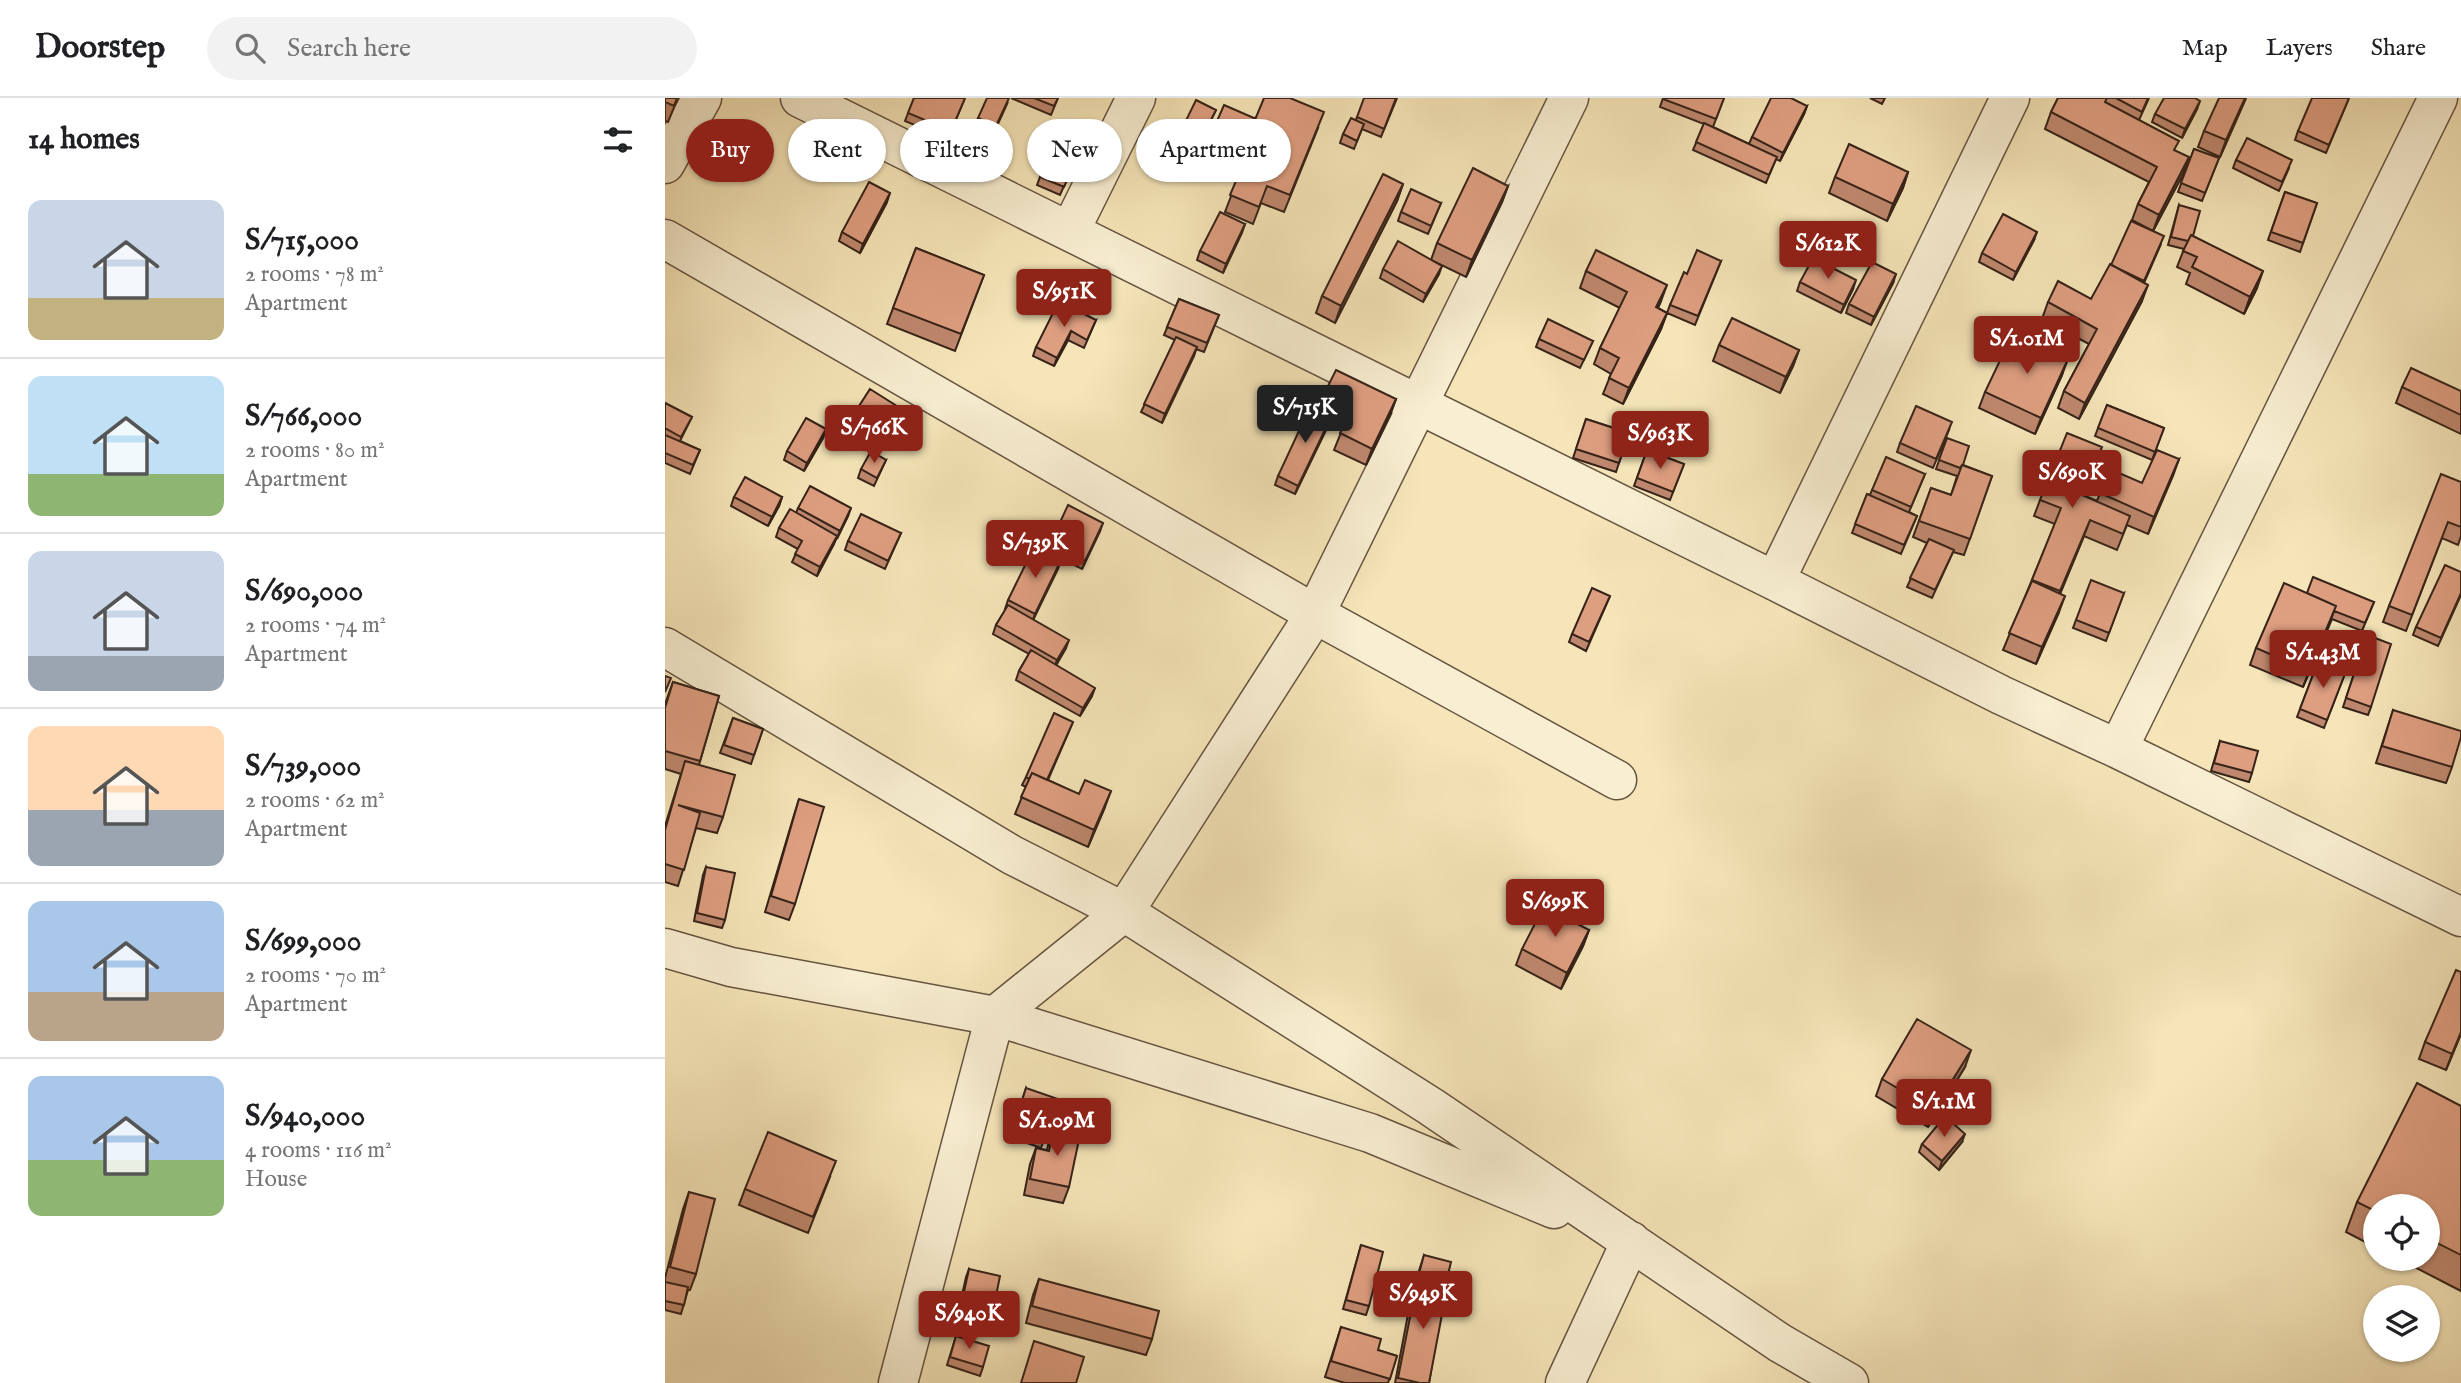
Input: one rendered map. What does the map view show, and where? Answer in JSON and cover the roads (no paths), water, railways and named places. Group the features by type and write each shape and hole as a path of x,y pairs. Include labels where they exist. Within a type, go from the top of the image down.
{"street":[{"path":"665,164 702,98"},
{"path":"800,98 1419,403 2001,695 2459,911"},
{"path":"1070,231 1136,98"},
{"path":"898,1383 995,1016 1124,912 1315,614 1569,98"},
{"path":"1776,581 2010,98"},
{"path":"2118,749 2438,98"},
{"path":"665,239 1315,614 1617,779"},
{"path":"665,647 1013,855 1124,912 1430,1106 1780,1343 1849,1383"},
{"path":"665,948 731,967 995,1016 1370,1133 1631,1241"},
{"path":"1565,1383 1631,1241"}]}
